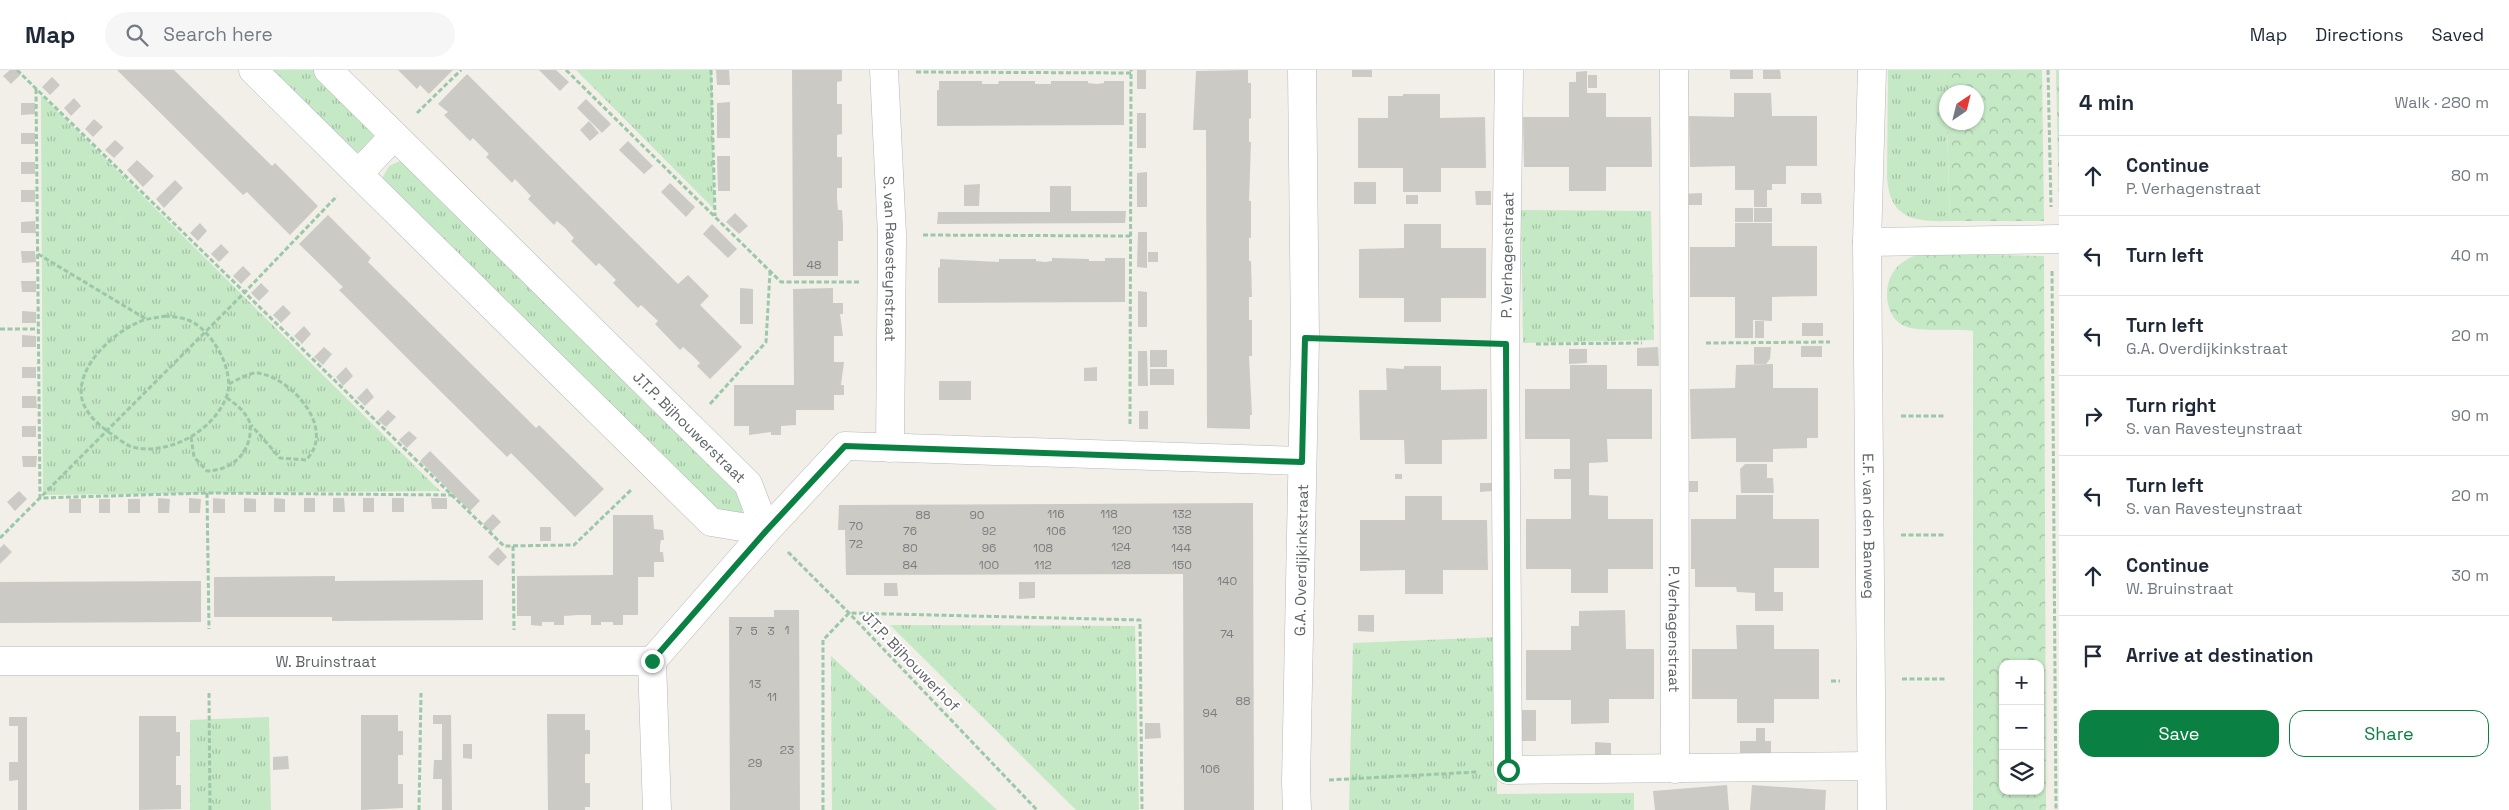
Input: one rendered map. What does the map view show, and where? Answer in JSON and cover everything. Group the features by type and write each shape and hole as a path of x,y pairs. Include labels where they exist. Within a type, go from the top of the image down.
{"street":[{"path":"253,70 711,522 766,531"},
{"name":"J.T.P. Bijhouwerstraat","path":"328,70 748,484 766,531"},
{"name":"G.A. Overdijkinkstraat","path":"1298,810 1296,782 1305,338 1302,70"},
{"name":"P. Verhagenstraat","path":"1508,770 1506,344 1509,70"},
{"name":"P. Verhagenstraat","path":"1674,70 1675,768"},
{"name":"E.F. van den Banweg","path":"1872,70 1867,242 1872,810"},
{"name":"S. van Ravesteynstraat","path":"884,71 892,235 890,448"},
{"path":"358,174 394,136"},
{"path":"1867,242 2057,238"},
{"path":"657,810 652,661 766,531 845,446 1302,462"},
{"name":"W. Bruinstraat","path":"0,661 652,661"},
{"path":"1508,770 1871,766"}],"path":[{"path":"17,70 504,546 574,545 654,467"},
{"path":"394,136 461,70"},
{"path":"566,70 781,282 892,283"},
{"path":"711,70 715,216"},
{"path":"2048,70 2057,238 2056,810"},
{"path":"884,71 1130,71 1130,457"},
{"path":"36,89 40,498"},
{"path":"0,538 204,331 244,293 358,174"},
{"path":"892,235 1130,236"},
{"path":"38,253 146,320"},
{"path":"690,427 766,342 770,271"},
{"path":"165,316 188,320 204,331 222,354 229,384 226,398 216,415 192,437 156,449 131,446 95,423 82,398 83,380 96,354 114,336 146,320 165,316"},
{"path":"0,329 38,329"},
{"path":"1305,338 1506,344 1830,342"},
{"path":"226,398 241,408 251,425 280,458 306,460 314,452 318,436 310,412 296,395 275,378 255,373 229,384"},
{"path":"192,437 194,457 207,471 220,470 241,458 248,446 251,425"},
{"path":"40,498 207,494 452,495"},
{"name":"J.T.P. Bijhouwerhof","path":"766,531 849,612 1037,810"},
{"path":"513,546 514,661"},
{"path":"822,810 823,640 849,612 1140,620 1142,810"},
{"path":"420,810 422,661"},
{"path":"1296,782 1508,770"}],"green space":[{"path":"264,70 319,70 374,134 369,147 356,153"},
{"path":"576,70 712,70 714,209"},
{"path":"1888,70 1945,70 1945,85 1939,85 1939,130 1947,130 1950,221 1915,219 1906,215 1898,209 1893,201 1887,176"},
{"path":"1945,70 2042,70 2044,221 1950,221 1947,130 1984,130 1984,85 1945,85"},
{"path":"2056,70 2059,70 2059,211"},
{"path":"41,95 440,491 43,495"},
{"path":"402,160 739,488 745,504 739,517 725,522 381,180 389,166"},
{"path":"1521,210 1651,211 1654,340 1523,343"},
{"path":"1919,254 2044,256 2046,810 1973,810 1973,331 1930,330 1907,327 1894,318 1888,302 1888,286 1894,271 1905,261"},
{"path":"890,625 1135,626 1139,810 1076,810"},
{"path":"1499,637 1497,794 1634,793 1634,810 1349,810 1353,643"},
{"path":"831,656 997,810 832,810"},
{"path":"269,717 271,810 190,810 190,720"}],"building":[{"path":"10,70 16,70 21,74 11,84 3,76"},
{"path":"117,70 174,70 272,166 275,163 318,206 290,235 247,192 243,195"},
{"path":"398,70 453,70 429,94 420,85 417,89"},
{"path":"539,70 556,70 569,82 560,91"},
{"path":"716,70 729,70 730,85 717,85"},
{"path":"792,70 842,70 842,81 837,82 837,104 842,104 842,134 837,135 837,157 842,157 842,188 837,188 837,199 838,210 842,210 843,225 843,241 838,241 838,276 793,276"},
{"path":"1137,70 1146,70 1146,89 1137,89"},
{"path":"1248,70 1248,83 1251,83 1249,201 1251,201 1251,238 1249,238 1249,261 1251,261 1252,297 1249,297 1249,320 1252,320 1252,356 1249,356 1252,415 1250,415 1250,429 1207,428 1206,130 1193,130 1196,71"},
{"path":"1352,70 1372,70 1372,77 1352,77"},
{"path":"1730,70 1753,70 1753,79 1730,79"},
{"path":"1763,70 1780,70 1781,79 1763,79"},
{"path":"1587,71 1587,93 1606,93 1606,117 1651,117 1652,167 1606,167 1606,191 1569,191 1569,167 1524,167 1523,117 1569,117 1569,82 1576,82 1576,72"},
{"path":"467,74 678,284 688,275 709,296 700,305 742,347 710,379 697,366 700,363 692,355 683,347 680,350 655,324 658,321 641,305 638,308 613,283 616,280 599,263 596,266 571,241 574,238 566,229 557,221 554,225 528,199 531,196 515,179 512,183 486,157 489,154 473,138 470,141 444,115 448,112 438,104"},
{"path":"1588,75 1597,75 1597,88 1588,88"},
{"path":"52,77 60,85 50,95 42,87"},
{"path":"939,81 982,81 982,84 998,84 999,81 1035,81 1035,84 1051,84 1051,81 1088,81 1088,83 1097,84 1104,83 1104,81 1124,81 1124,125 937,126 937,90 939,90"},
{"path":"1734,93 1771,93 1772,116 1817,116 1817,166 1786,166 1786,184 1772,184 1772,190 1767,190 1767,207 1754,207 1754,190 1735,190 1735,166 1690,167 1689,116 1734,117"},
{"path":"1403,94 1440,94 1440,118 1485,117 1486,168 1441,168 1441,192 1403,192 1403,168 1358,168 1358,118 1388,118 1388,96 1403,96"},
{"path":"74,98 81,106 71,116 64,108"},
{"path":"586,99 611,124 602,133 577,108"},
{"path":"730,102 730,138 717,138 717,103"},
{"path":"21,103 35,103 35,114 21,115"},
{"path":"1137,113 1146,113 1146,148 1137,148"},
{"path":"94,119 103,127 93,137 85,129"},
{"path":"589,121 599,133 590,141 580,130"},
{"path":"21,133 35,133 35,144 21,144"},
{"path":"115,140 124,148 114,158 105,150"},
{"path":"628,141 653,166 644,174 619,150"},
{"path":"717,156 730,156 730,191 718,191"},
{"path":"137,160 154,176 143,187 127,170"},
{"path":"21,162 35,162 35,174 21,174"},
{"path":"1147,172 1147,207 1137,207 1137,173"},
{"path":"175,180 183,188 164,208 156,199"},
{"path":"1354,182 1376,182 1376,204 1354,204"},
{"path":"670,183 695,207 686,217 661,192"},
{"path":"980,184 979,206 964,206 964,185"},
{"path":"1050,186 1071,186 1071,211 1126,211 1125,223 937,224 938,212 1050,212"},
{"path":"21,190 35,190 35,202 21,202"},
{"path":"1475,191 1491,191 1491,205 1476,205"},
{"path":"1702,193 1702,205 1681,205 1681,194"},
{"path":"1801,193 1821,193 1822,204 1801,204"},
{"path":"1406,195 1418,195 1418,204 1406,204"},
{"path":"1735,208 1753,208 1753,222 1735,222"},
{"path":"1754,208 1772,208 1772,222 1754,222"},
{"path":"735,213 748,226 739,234 726,222"},
{"path":"328,215 371,258 368,262 536,428 539,425 604,489 575,517 511,453 507,457 423,374 339,290 343,287 299,244"},
{"path":"35,221 36,233 21,233 21,222"},
{"path":"200,223 207,231 198,241 190,233"},
{"path":"1735,223 1772,223 1772,246 1817,246 1817,296 1772,297 1772,321 1753,320 1753,338 1735,338 1735,297 1690,297 1690,247 1735,247"},
{"path":"712,224 737,249 728,258 703,234"},
{"path":"1404,224 1441,224 1441,248 1486,248 1486,298 1441,298 1441,322 1404,322 1404,298 1359,298 1359,249 1404,248"},
{"path":"1138,232 1147,232 1147,268 1137,267"},
{"path":"221,244 229,252 219,262 211,254"},
{"path":"21,251 35,251 36,262 22,263"},
{"path":"1148,252 1158,252 1158,262 1148,262"},
{"path":"1052,258 1105,261 1105,258 1125,258 1125,302 938,303 938,268 940,267 940,259 999,262 999,259 1036,259 1036,261 1045,262 1052,261"},
{"path":"243,266 251,274 241,284 233,276"},
{"path":"21,281 36,281 36,292 22,292"},
{"path":"261,283 269,291 259,301 251,293"},
{"path":"740,288 753,289 753,324 740,324"},
{"path":"833,288 833,303 843,303 843,314 840,314 843,336 834,336 834,362 844,362 841,385 844,385 844,395 834,395 834,410 796,410 796,425 781,426 781,435 771,435 771,432 749,435 749,426 734,426 734,385 794,385 793,289"},
{"path":"1138,291 1147,292 1147,327 1138,327"},
{"path":"283,305 291,313 281,323 273,315"},
{"path":"22,311 36,312 36,323 22,323"},
{"path":"1755,321 1764,321 1764,338 1755,338"},
{"path":"1802,323 1823,323 1823,336 1802,336"},
{"path":"304,326 311,334 302,344 294,336"},
{"path":"22,335 36,336 36,347 22,347"},
{"path":"1801,346 1822,346 1822,357 1801,357"},
{"path":"324,347 332,354 323,365 314,357"},
{"path":"1658,347 1659,366 1637,366 1637,348"},
{"path":"1754,347 1771,347 1770,359 1766,364 1754,364"},
{"path":"1569,349 1587,349 1587,363 1569,364"},
{"path":"1150,350 1167,350 1167,367 1150,367"},
{"path":"1138,351 1147,351 1148,386 1138,386"},
{"path":"1773,364 1773,388 1818,388 1818,438 1807,438 1807,448 1773,449 1773,462 1736,462 1736,438 1691,439 1690,389 1735,388 1736,365"},
{"path":"1570,365 1607,365 1607,389 1652,389 1652,439 1607,439 1608,462 1589,463 1589,495 1608,496 1608,519 1653,519 1653,569 1608,569 1608,593 1571,593 1571,569 1526,569 1526,519 1571,519 1571,479 1554,479 1554,469 1570,469 1570,439 1525,439 1525,389 1570,389"},
{"path":"1404,366 1441,366 1441,390 1487,389 1487,439 1442,440 1442,464 1405,464 1404,440 1360,440 1359,390 1387,390 1386,368 1404,369"},
{"path":"22,367 36,367 36,378 22,378"},
{"path":"346,367 353,376 343,386 336,377"},
{"path":"1097,367 1097,381 1084,381 1084,368"},
{"path":"1150,369 1174,369 1174,385 1150,385"},
{"path":"939,381 971,381 971,400 939,400"},
{"path":"367,388 374,397 365,406 357,398"},
{"path":"22,396 36,396 37,408 22,408"},
{"path":"388,410 396,417 386,427 378,420"},
{"path":"1139,411 1148,411 1148,429 1139,429"},
{"path":"22,426 36,426 36,437 22,437"},
{"path":"409,431 417,438 407,448 399,440"},
{"path":"430,451 480,501 470,511 420,461"},
{"path":"22,456 37,456 36,467 23,467"},
{"path":"1745,464 1767,464 1767,478 1773,478 1774,493 1741,493 1740,469"},
{"path":"1395,474 1402,474 1402,479 1395,479"},
{"path":"1686,481 1698,481 1698,492 1686,492"},
{"path":"1480,483 1493,483 1493,491 1480,492"},
{"path":"19,491 27,499 15,511 7,502"},
{"path":"1736,495 1773,495 1773,519 1819,519 1819,568 1774,568 1774,592 1783,592 1783,611 1755,611 1755,593 1737,592 1736,587 1695,587 1695,569 1691,569 1691,519 1736,519"},
{"path":"1405,496 1442,496 1442,520 1487,520 1488,570 1443,570 1443,594 1405,594 1405,570 1360,571 1360,520 1405,520"},
{"path":"158,498 170,499 169,513 158,513"},
{"path":"189,498 201,499 200,513 189,513"},
{"path":"213,498 225,499 225,513 213,513"},
{"path":"244,498 256,499 256,512 244,512"},
{"path":"274,498 285,499 285,512 274,512"},
{"path":"304,498 315,498 315,512 304,512"},
{"path":"333,498 344,498 345,512 333,512"},
{"path":"363,498 374,498 374,512 363,512"},
{"path":"392,498 404,498 404,512 392,512"},
{"path":"431,498 447,498 447,509 432,509"},
{"path":"69,499 81,499 81,513 69,513"},
{"path":"99,499 110,499 110,513 99,513"},
{"path":"128,499 140,499 140,513 128,513"},
{"path":"1253,503 1254,810 1184,810 1183,574 846,575 845,530 838,530 839,505"},
{"path":"493,514 501,522 491,532 483,524"},
{"path":"613,515 653,515 654,529 663,530 664,540 661,540 660,552 663,552 664,562 654,562 654,577 638,577 638,615 623,615 623,625 613,625 613,622 601,622 601,625 591,625 591,615 578,615 564,616 564,625 554,625 554,622 542,622 542,626 531,625 531,616 517,616 517,576 613,575"},
{"path":"540,527 551,527 551,541 540,541"},
{"path":"4,544 12,552 0,564 0,548"},
{"path":"498,547 507,557 498,566 488,557"},
{"path":"335,576 335,581 483,580 483,620 332,621 332,617 214,617 214,577"},
{"path":"201,581 201,622 0,623 0,582"},
{"path":"1019,582 1035,582 1035,598 1019,599"},
{"path":"884,583 897,583 898,596 884,596"},
{"path":"774,610 799,610 800,810 730,810 729,617 774,617"},
{"path":"1625,610 1626,649 1654,649 1654,699 1609,699 1609,723 1571,724 1571,700 1526,700 1526,650 1571,650 1571,626 1579,626 1579,611"},
{"path":"1358,615 1374,615 1374,632 1358,631"},
{"path":"1736,625 1774,625 1774,649 1819,649 1819,699 1774,699 1774,723 1737,723 1737,699 1692,699 1692,649 1737,649"},
{"path":"1521,710 1536,710 1536,741 1521,741"},
{"path":"547,714 585,714 585,730 590,730 590,754 585,754 585,783 590,783 590,807 585,807 585,810 548,810"},
{"path":"361,715 398,715 398,731 403,731 403,755 398,755 398,784 403,784 403,808 361,810"},
{"path":"433,715 451,715 452,810 442,810 442,779 433,779 434,760 442,760 442,724 433,724"},
{"path":"139,716 176,716 176,732 180,732 180,756 176,756 176,785 181,785 181,809 139,810"},
{"path":"9,717 27,717 27,810 18,810 18,780 9,781 9,762 18,762 18,726 9,726"},
{"path":"1145,723 1160,723 1161,738 1145,739"},
{"path":"1756,728 1765,728 1765,741 1771,741 1771,757 1740,757 1740,741 1756,741"},
{"path":"1595,742 1611,743 1611,758 1595,758"},
{"path":"463,744 472,744 472,759 463,758"},
{"path":"288,756 289,769 273,770 273,757"},
{"path":"1727,785 1729,810 1655,810 1653,791"},
{"path":"1752,785 1826,790 1825,810 1750,810"}],"route":[{"path":"652,661 766,531 845,446 1302,462 1305,338 1506,344 1508,770"}]}
